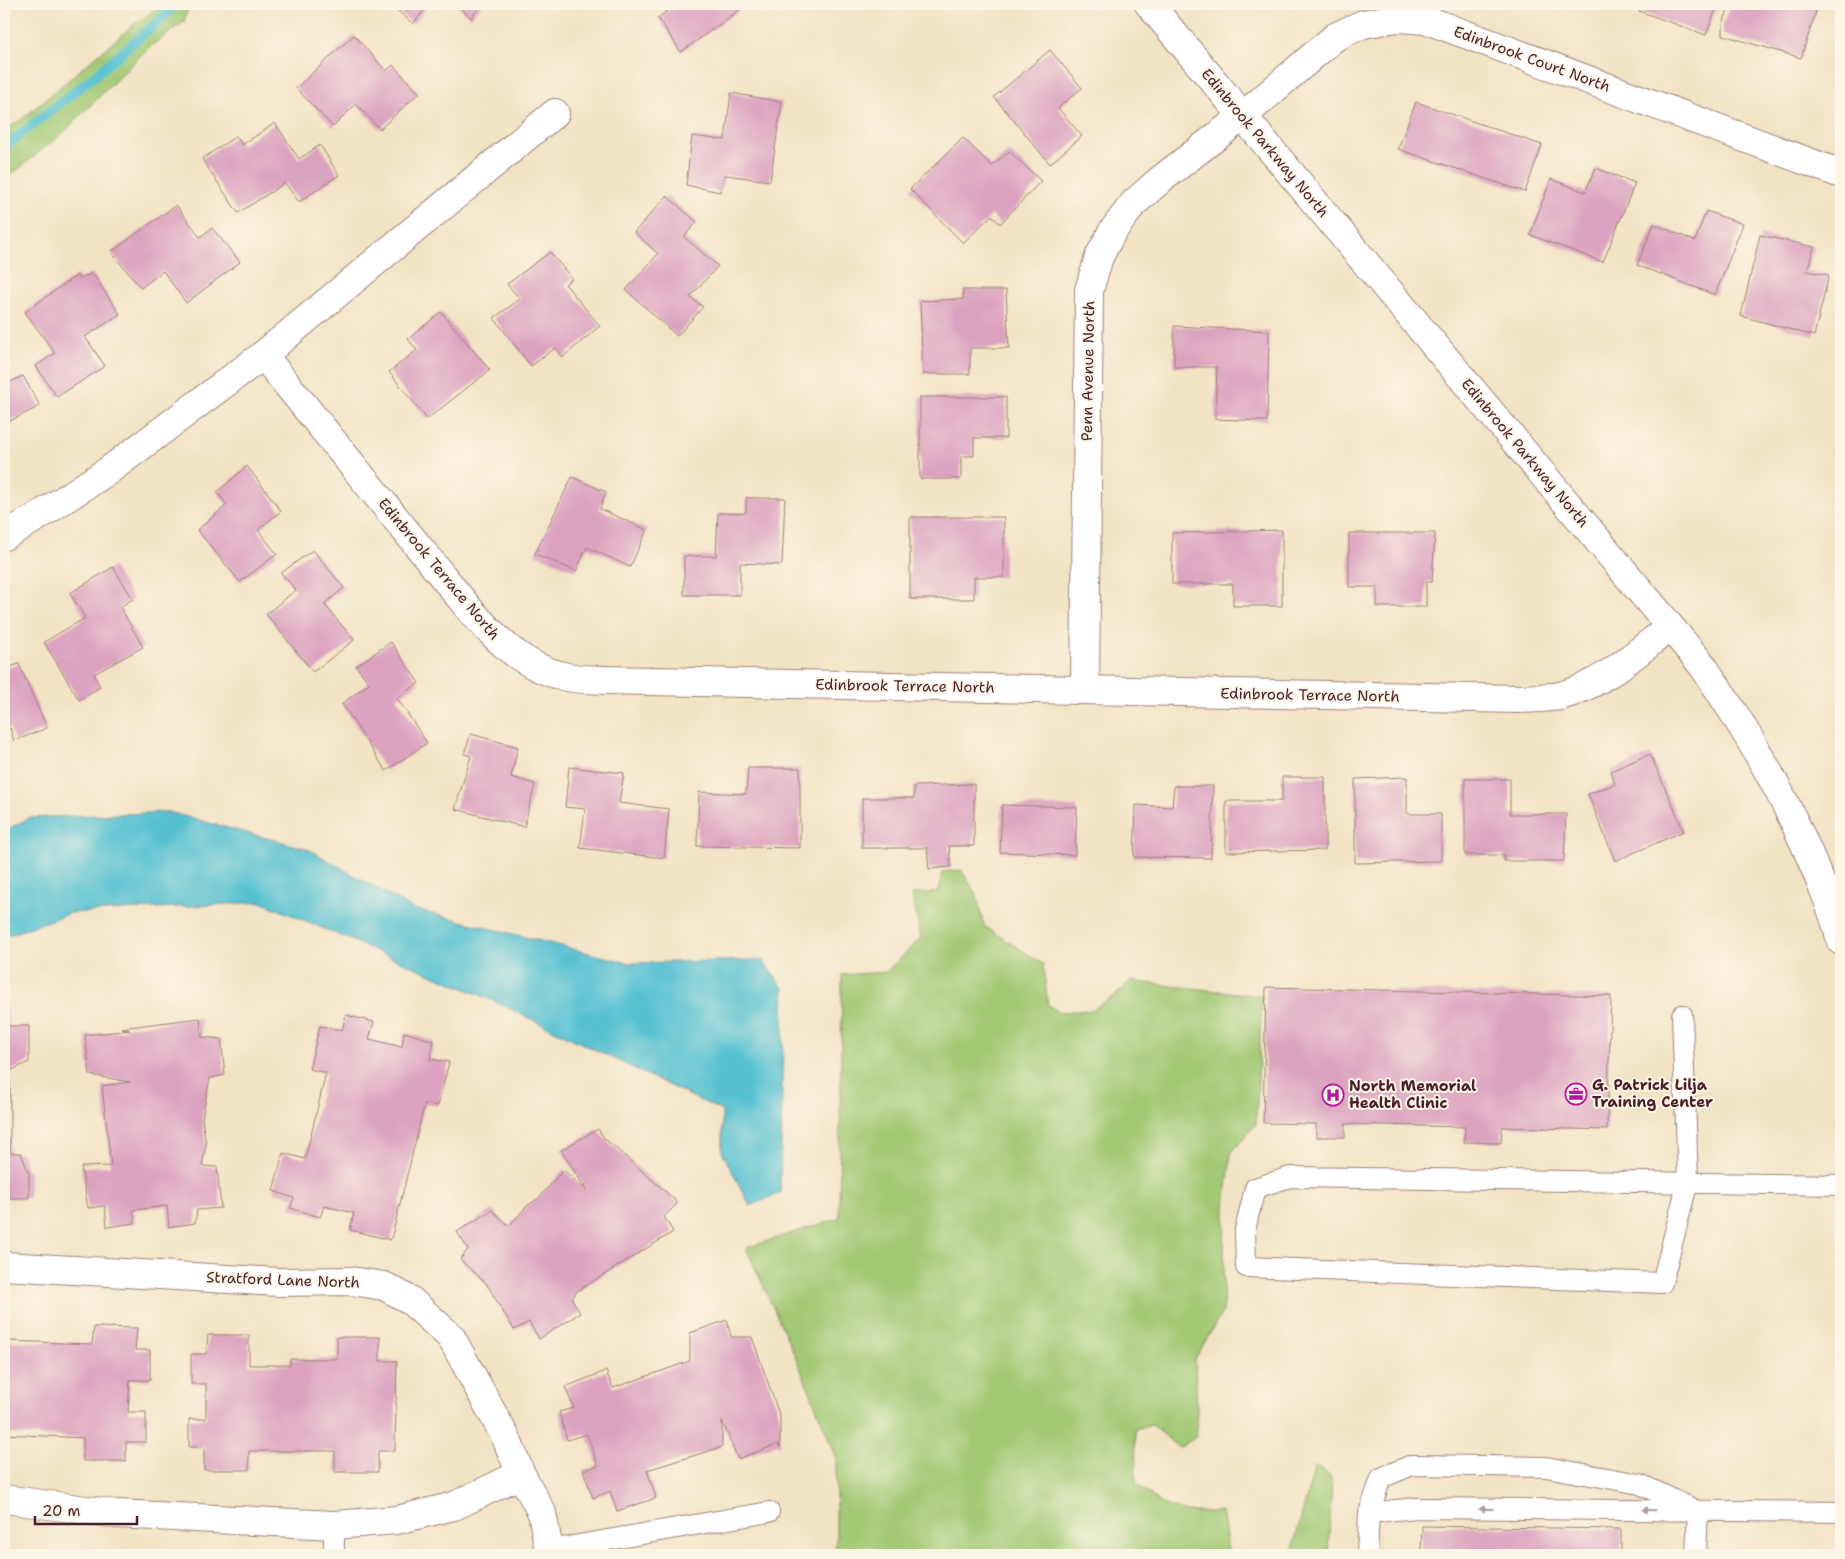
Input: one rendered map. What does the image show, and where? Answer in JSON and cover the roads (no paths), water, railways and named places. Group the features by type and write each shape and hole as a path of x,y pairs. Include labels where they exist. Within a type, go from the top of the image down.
{"street":[{"name":"Edinbrook Parkway North","path":"1149,4 1703,666 1735,714 1775,781 1812,859 1837,925 1841,941"},
{"name":"Edinbrook Court North","path":"1243,116 1334,38 1363,24 1397,18 1427,20 1841,174"},
{"path":"4,536 108,471 263,355 555,113"},
{"name":"Penn Avenue North","path":"1085,690 1089,290 1099,257 1112,232 1134,203 1160,180 1243,116"},
{"name":"Edinbrook Terrace North","path":"263,355 470,610 497,639 528,664 563,677 605,680 1521,699 1559,696 1588,686 1621,666 1670,627"},
{"name":"Stratford Lane North","path":"4,1266 278,1282 351,1281 384,1286 410,1300 451,1337 506,1438 521,1474 542,1513 550,1553"},
{"path":"4,1499 116,1514 334,1525 397,1520 454,1506 521,1474"}],"lane":[{"path":"1682,1015 1688,1182 1662,1283 1246,1267 1245,1230 1255,1188 1290,1178 1688,1182 1841,1185"},
{"path":"1367,1555 1369,1514 1381,1478 1412,1465 1546,1467 1640,1484 1698,1511"},
{"path":"1369,1514 1415,1508 1841,1512"},
{"path":"1696,1555 1698,1511"},
{"path":"550,1553 769,1512"},
{"path":"334,1525 334,1555"}],"water":[{"path":"168,812 308,849 413,909 629,963 762,960 784,989 780,1193 750,1206 722,1152 722,1111 494,1001 261,902 70,913 4,937 4,831 29,818"}],"waterway":[{"path":"4,147 82,86 161,19 175,4"}],"place":[{"name":"G. Patrick Lilja Training Center","path":"1576,1094"},
{"name":"North Memorial Health Clinic","path":"1333,1095"}]}
